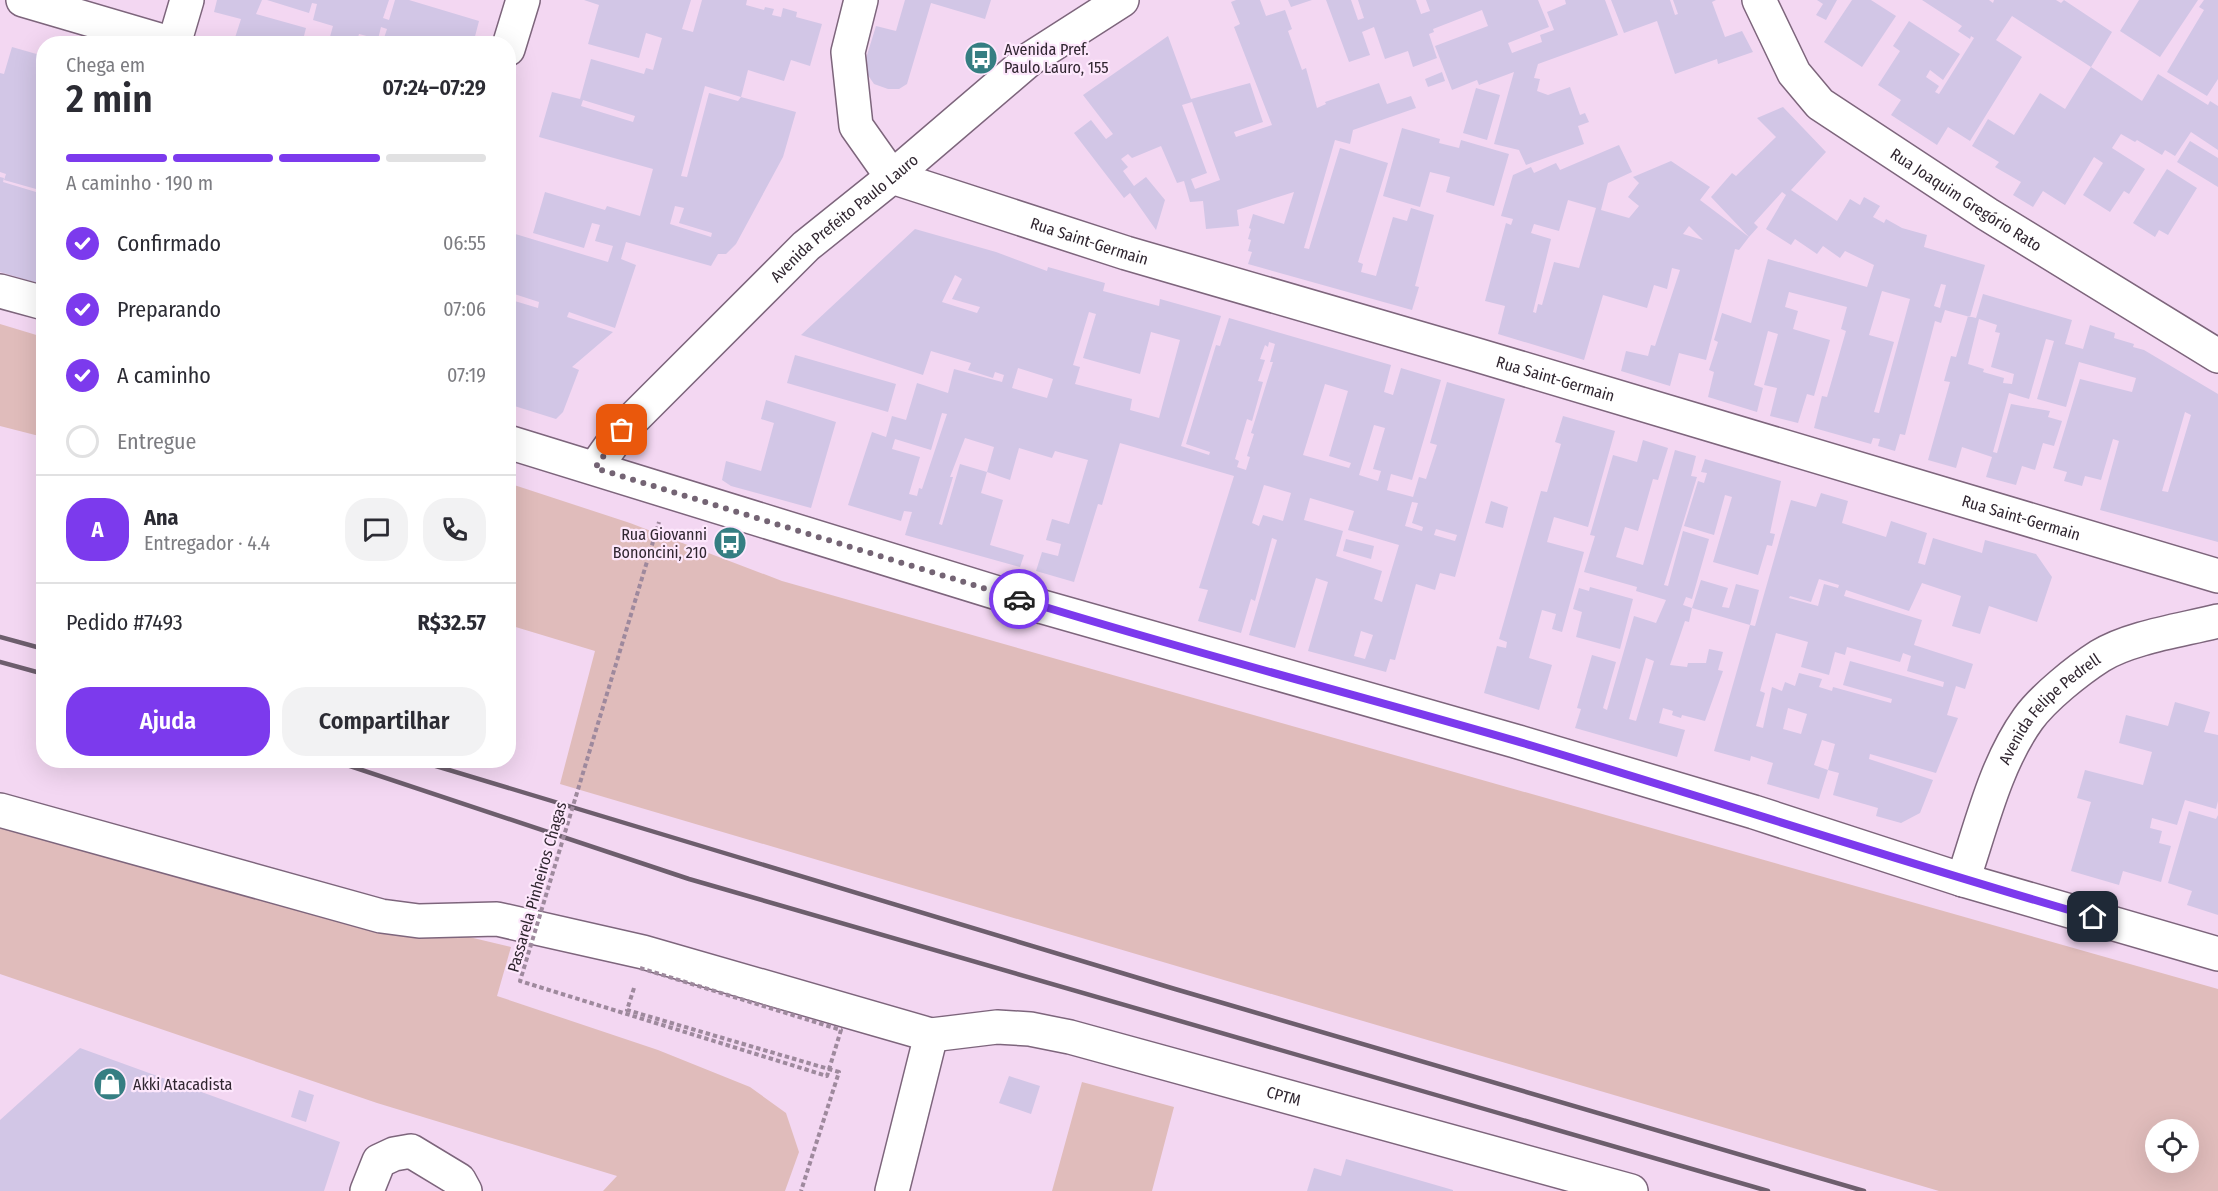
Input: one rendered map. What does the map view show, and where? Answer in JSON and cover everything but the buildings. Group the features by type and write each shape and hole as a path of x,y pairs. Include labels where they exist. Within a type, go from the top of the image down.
{"street":[{"path":"23,0 147,36"},
{"path":"176,36 187,0"},
{"path":"512,36 523,0"},
{"path":"861,0 848,52 856,126 892,177"},
{"name":"Avenida Prefeito Paulo Lauro","path":"595,468 622,430 806,246 892,177 1030,59 1122,0"},
{"name":"Rua Joaquim Gregório Rato","path":"1759,0 1794,73 1820,104 1987,214 2218,356"},
{"name":"Rua Saint-Germain","path":"892,177 1126,254 1477,355 2218,576"},
{"path":"0,291 36,301"},
{"path":"516,444 1043,607 1709,798 1963,880 2218,954"},
{"name":"Avenida Felipe Pedrell","path":"1963,880 2005,763 2029,719 2061,688 2102,656 2139,641 2218,621"},
{"path":"0,810 381,916 419,921 497,919 643,951 932,1035 892,1191"},
{"name":"CPTM","path":"932,1035 997,1027 1030,1029 1070,1037 1631,1191"},
{"path":"368,1191 379,1161 394,1154 411,1151 459,1180 465,1191"}],"path":[{"name":"Passarela Pinheiros Chagas","path":"659,522 520,981 827,1076 842,1030 640,968 627,1010 838,1072 801,1191"}],"shaded area":[{"path":"0,324 36,335 36,435 0,426"},
{"path":"516,486 630,523 782,581 2218,989 2218,1191 1939,1191 560,784 595,651 516,627"},
{"path":"0,810 381,916 511,947 497,996 658,1050 750,1087 786,1113 799,1152 785,1191 603,1191 617,1176 377,1103 0,974"},
{"path":"1082,1082 1174,1107 1152,1191 1052,1191"}],"railway":[{"path":"0,637 36,647"},
{"path":"0,662 36,672"},
{"path":"356,768 689,879 1768,1191"},
{"path":"443,768 1175,989 1864,1191"}],"way so far":[{"path":"622,430 595,468 1019,599"}],"place":[{"name":"Avenida Pref. Paulo Lauro, 155","path":"981,58"},
{"name":"Rua Giovanni Bononcini, 210","path":"730,543"},
{"name":"Akki Atacadista","path":"110,1084"}],"route":[{"path":"1019,599 1536,747 1754,812 1963,880 2093,917"}]}
